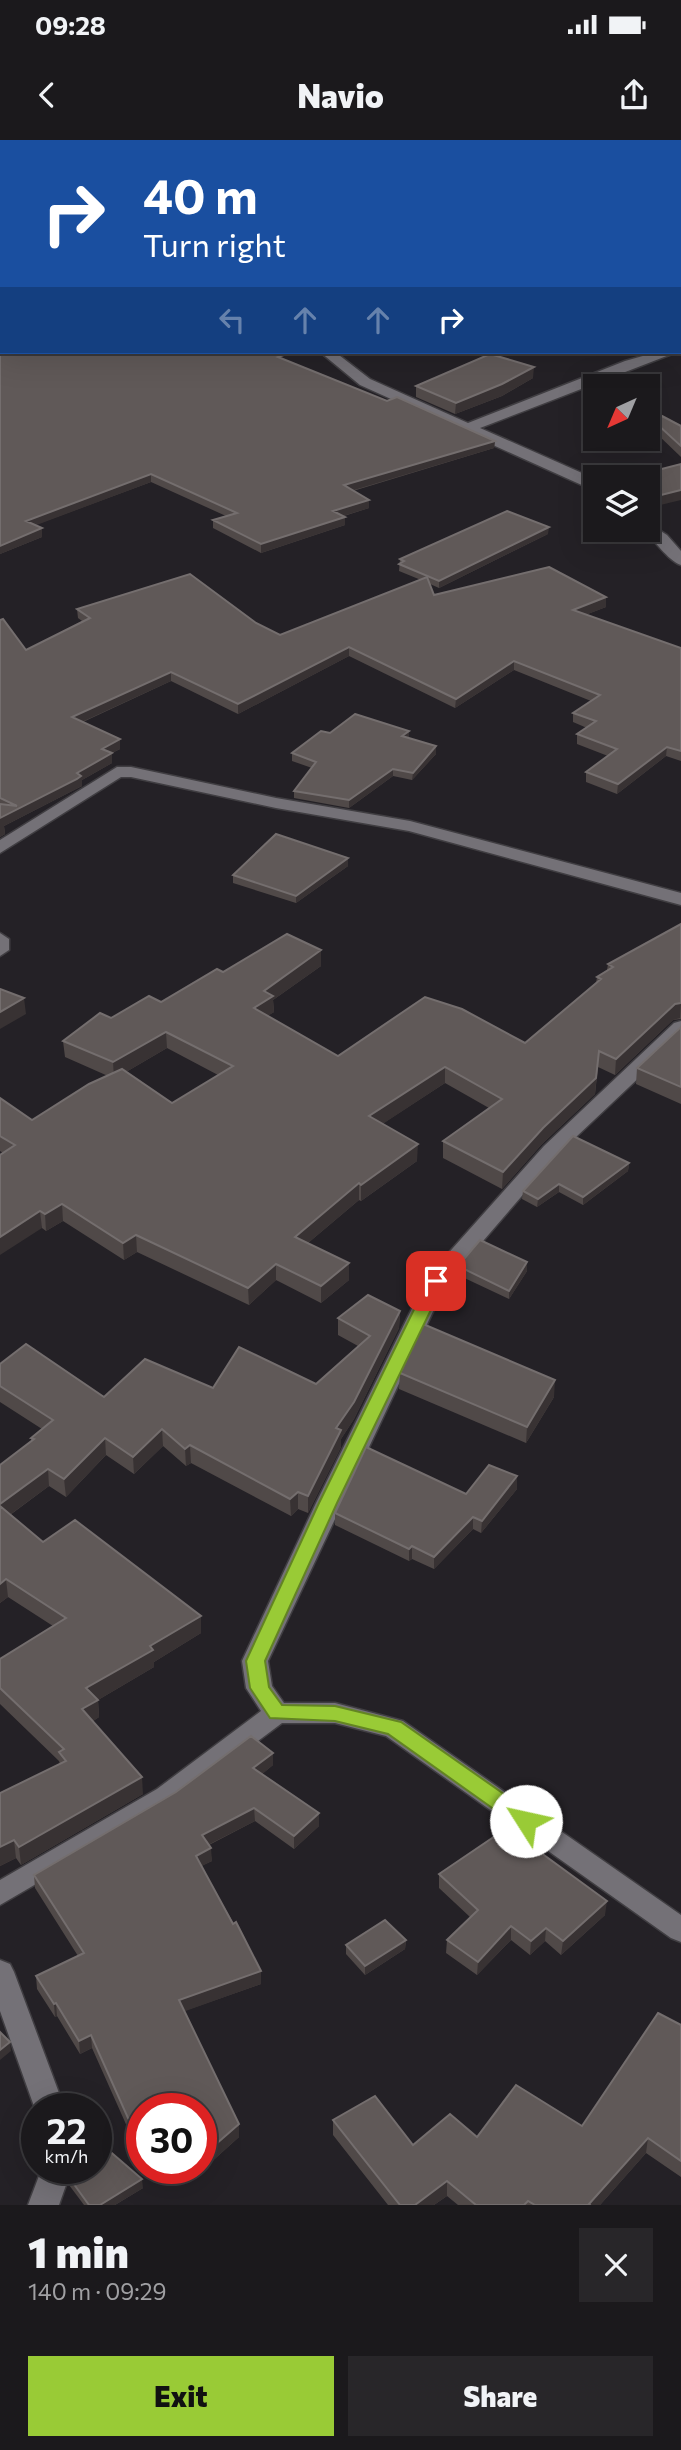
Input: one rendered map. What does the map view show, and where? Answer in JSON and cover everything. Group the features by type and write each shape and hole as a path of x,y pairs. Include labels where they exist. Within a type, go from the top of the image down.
{"street":[{"path":"330,354 365,382 583,479"},
{"path":"470,427 630,364 663,354"},
{"path":"660,536 681,560"},
{"path":"0,848 117,772 131,772 276,803 410,825 681,899"},
{"path":"0,939 0,950"},
{"path":"277,1713 260,1688 256,1661 328,1503 436,1281 551,1150 681,1027"},
{"path":"0,1894 166,1796 277,1713 335,1713 394,1728 681,1930"},
{"path":"0,1972 44,2093"},
{"path":"43,2205 53,2184"}],"building":[{"path":"0,354 281,354 284,355 278,357 387,401 397,397 495,441 344,485 369,500 333,511 345,517 261,544 213,520 237,513 151,474 26,521 42,528 0,546"},
{"path":"490,354 534,367 456,403 416,386"},
{"path":"662,416 681,426 681,446 660,427"},
{"path":"681,464 681,490 660,495 660,469"},
{"path":"507,511 549,527 439,581 399,564 404,561 400,559"},
{"path":"549,567 606,597 573,610 681,648 681,751 667,747 618,784 586,772 617,749 577,734 596,721 573,713 600,695 514,661 456,699 349,647 238,704 171,672 72,717 120,739 102,749 112,753 77,773 81,776 77,779 0,818 0,804 17,806 0,798 0,620 3,619 26,650 90,618 77,609 190,574 256,623 280,635 427,577 434,595"},
{"path":"355,714 409,731 402,736 436,746 413,773 393,769 349,800 294,791 316,762 292,753 321,731 330,733"},
{"path":"276,834 348,858 296,896 233,875"},
{"path":"681,924 681,1003 675,1004 616,1059 599,1051 596,1078 543,1128 503,1172 443,1141 502,1099 445,1067 369,1116 418,1144 361,1185 359,1183 295,1237 349,1263 321,1286 276,1264 248,1288 136,1235 123,1243 62,1204 45,1214 40,1211 0,1237 0,1155 15,1145 0,1136 0,1098 32,1120 89,1084 122,1069 172,1103 233,1066 166,1032 113,1062 63,1041 100,1013 111,1018 149,996 161,1002 217,969 223,972 287,934 321,950 264,991 273,996 254,1008 338,1056 425,997 462,1009 525,1043 601,979 597,977 613,967 608,964"},
{"path":"0,989 24,998 0,1012"},
{"path":"681,1027 681,1087 637,1068"},
{"path":"573,1136 629,1163 583,1197 559,1184 538,1199 523,1191"},
{"path":"480,1240 527,1262 509,1291 458,1266"},
{"path":"368,1295 400,1311 354,1402 336,1428 341,1430 308,1496 298,1492 290,1499 190,1445 185,1449 162,1429 133,1457 105,1438 64,1479 48,1469 0,1504 0,1465 34,1439 31,1438 53,1420 0,1386 0,1364 26,1344 104,1397 145,1359 213,1388 239,1347 316,1384 370,1336 338,1318"},
{"path":"423,1324 555,1380 527,1427 400,1373"},
{"path":"366,1447 466,1494 489,1465 517,1476 482,1521 473,1517 434,1557 412,1546 409,1549 335,1513"},
{"path":"0,1506 43,1542 75,1520 201,1616 150,1646 153,1650 86,1688 98,1700 82,1709 142,1777 19,1847 14,1840 0,1847 0,1793 66,1761 59,1752 64,1749 0,1688 0,1659 66,1618 6,1579 0,1584"},
{"path":"251,1736 273,1753 253,1768 319,1813 294,1836 254,1808 202,1835 211,1848 196,1856 233,1924 236,1922 261,1971 179,2000 239,2124 217,2143 217,2093 126,2093 126,2114 91,2035 79,2041 36,1976 84,1953 34,1875 176,1792"},
{"path":"507,1828 607,1901 563,1941 546,1928 531,1941 511,1926 478,1962 447,1940 478,1910 439,1874"},
{"path":"385,1920 406,1940 365,1966 346,1945"},
{"path":"658,2013 681,2025 681,2161 648,2138 590,2205 535,2205 528,2201 524,2205 476,2205 447,2181 415,2205 400,2205 333,2120 375,2096 413,2145 450,2114 477,2137 516,2085 582,2126"},
{"path":"0,2032 10,2042 0,2050"},
{"path":"112,2153 126,2165 126,2184 134,2184 100,2205 89,2205 74,2184 112,2184"}],"route":[{"path":"436,1281 328,1503 256,1661 260,1688 277,1713 335,1713 394,1728 526,1821"}]}
